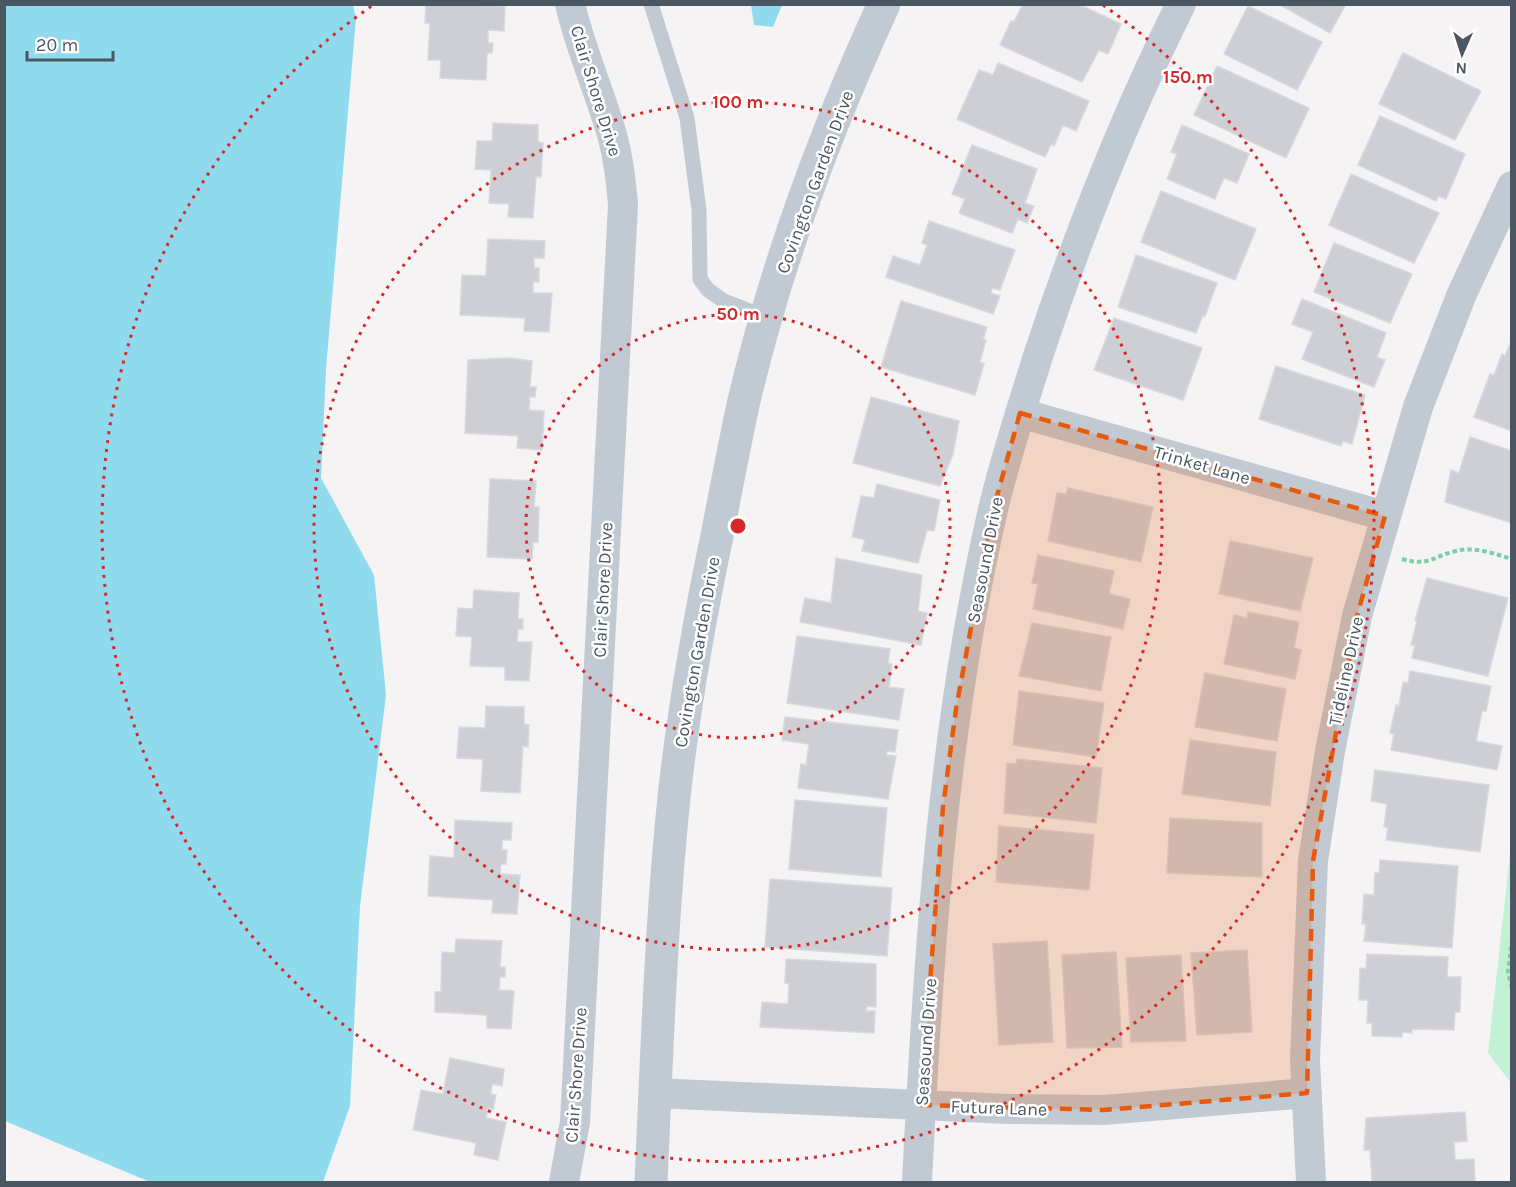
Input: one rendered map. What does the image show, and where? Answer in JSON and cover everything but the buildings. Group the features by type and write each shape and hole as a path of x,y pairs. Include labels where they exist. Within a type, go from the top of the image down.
{"street":[{"name":"Clair Shore Drive","path":"564,1182 575,1122 623,205 620,168 611,130 588,66 570,4"},
{"name":"Covington Garden Drive","path":"651,1182 663,929 675,789 692,658 744,404 791,239 824,149 884,4"},
{"name":"Seasound Drive","path":"917,1182 943,807 956,709 992,514 1020,413 1089,211 1123,128 1181,4"},
{"name":"Tideline Drive","path":"1311,1182 1305,1060 1313,861 1330,751 1357,616 1418,407 1461,296 1512,186"},
{"name":"Trinket Lane","path":"1020,413 1385,516"},
{"name":"Futura Lane","path":"655,1093 921,1105 1104,1110 1307,1094"}],"lane":[{"path":"651,4 687,118 699,210 700,279 708,290 724,301 768,318"}],"path":[{"path":"1375,551 1412,561 1430,562 1467,549 1512,560"},
{"path":"1512,939 1508,972 1512,989"}],"highlighted area":[{"path":"1020,413 1385,516 1357,616 1313,861 1307,1093 1104,1110 921,1105 943,807 956,709 992,514"}],"green space":[{"path":"1511,845 1512,1083 1488,1053"}],"water":[{"path":"4,5 353,5 356,18 326,369 321,478 374,575 386,695 360,906 350,1106 323,1182 150,1182 5,1121"},
{"path":"751,5 782,5 773,27 754,25"}]}
